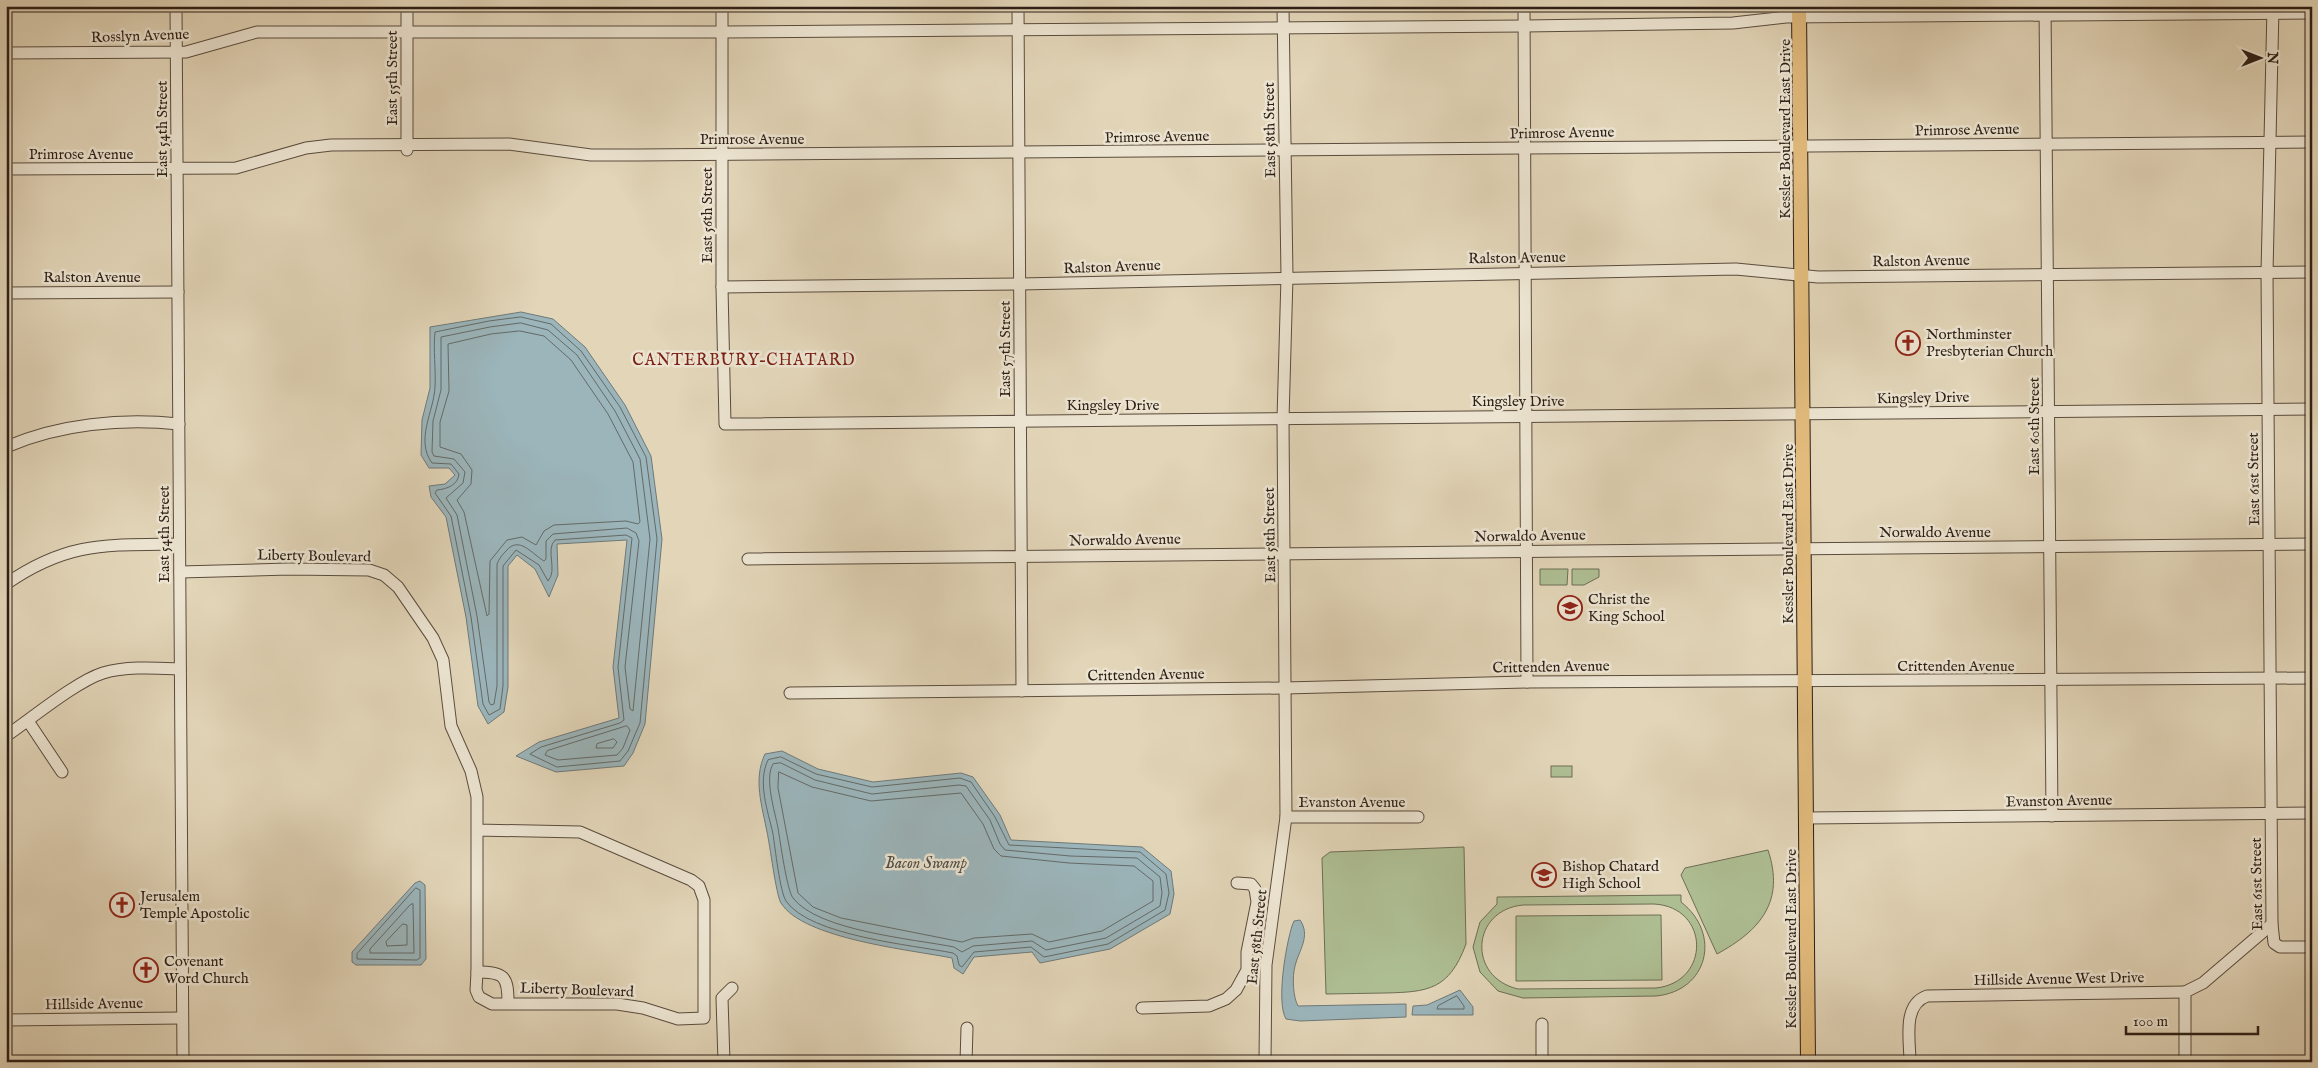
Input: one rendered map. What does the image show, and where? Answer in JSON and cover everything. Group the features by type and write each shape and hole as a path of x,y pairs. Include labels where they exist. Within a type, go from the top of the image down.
{"main road":[{"name":"Kessler Boulevard East Drive","path":"1799,12 1804,414 1808,1062"}],"street":[{"name":"East 54th Street","path":"176,6 182,1062"},
{"name":"East 55th Street","path":"407,6 407,148"},
{"name":"East 56th Street","path":"722,6 722,287 725,424"},
{"name":"East 57th Street","path":"1018,6 1022,691"},
{"name":"East 58th Street","path":"1265,1062 1266,965 1286,817 1284,688 1286,553 1283,419 1287,277 1283,6"},
{"path":"1524,6 1523,148 1528,551 1527,682"},
{"name":"Rosslyn Avenue","path":"6,53 191,51 251,32 722,32 1283,26 1524,26 1725,23 1799,12 2272,10 2312,14"},
{"name":"East 61st Street","path":"2272,10 2267,272 2272,924 2274,943 2280,948 2312,947"},
{"name":"East 60th Street","path":"2045,11 2052,816"},
{"name":"Primrose Avenue","path":"6,169 244,167 318,146 407,148 508,144 591,155 2312,142"},
{"name":"Ralston Avenue","path":"722,287 1020,284 1736,269 1802,276 2312,272"},
{"name":"Ralston Avenue","path":"6,293 178,292"},
{"name":"Kingsley Drive","path":"725,424 2312,409"},
{"path":"6,447 46,433 94,424 179,424"},
{"path":"6,584 44,560 84,548 120,544 179,544"},
{"name":"Norwaldo Avenue","path":"748,559 2312,544"},
{"name":"Liberty Boulevard","path":"180,572 289,569 369,570 379,572 393,581 414,607 441,653 451,726 475,784 477,830 476,990 479,997 488,1003 631,1006 678,1019 704,1018 704,900 702,890 695,882 580,832 477,830"},
{"path":"6,736 86,680 102,673 115,670 180,669"},
{"name":"Crittenden Avenue","path":"790,693 1284,688 1527,682 2050,681 2312,678"},
{"path":"28,722 62,772"},
{"name":"Evanston Avenue","path":"1806,818 2312,813"},
{"name":"Evanston Avenue","path":"1286,817 1418,817"},
{"path":"1142,1008 1198,1008 1216,1004 1228,997 1241,984 1246,972 1247,952 1256,895 1252,884 1237,883"},
{"path":"2185,1062 2185,992 2203,983 2272,924"},
{"path":"1247,963 1266,965"},
{"name":"Liberty Boulevard","path":"477,972 494,972 504,978 508,986 508,1002"},
{"path":"724,1062 722,998 732,988"},
{"name":"Hillside Avenue West Drive","path":"1910,1062 1910,1013 1918,1001 1933,995 2185,992"},
{"name":"Hillside Avenue","path":"6,1020 182,1018"},
{"path":"1542,1024 1542,1062"},
{"path":"966,1062 967,1028"}],"green space":[{"path":"1540,569 1568,569 1567,585 1540,585"},
{"path":"1572,569 1599,569 1599,577 1584,585 1572,585"},
{"path":"1551,766 1572,766 1572,777 1551,777"},
{"path":"1464,847 1466,944 1452,971 1435,985 1425,989 1385,993 1326,994 1322,858 1330,852"},
{"path":"1768,850 1773,884 1771,899 1765,912 1746,935 1717,954 1681,875 1685,868"},
{"path":"1681,895 1681,902 1694,915 1702,929 1705,944 1703,959 1698,972 1688,984 1674,992 1656,996 1523,998 1498,991 1480,972 1473,947 1480,922 1497,904 1497,897","holes":["1654,904 1672,908 1686,918 1694,930 1697,945 1694,960 1687,973 1674,983 1656,988 1518,989 1501,982 1490,972 1483,958 1482,944 1485,931 1493,919 1506,910 1523,905"]},
{"path":"1661,915 1662,980 1516,981 1516,916"}],"water":[{"path":"521,312 553,319 585,347 625,405 651,456 662,539 645,724 633,753 624,766 556,772 516,756 539,742 619,718 613,667 627,540 557,544 558,575 549,597 535,569 517,555 508,566 508,687 504,712 488,724 478,706 466,617 446,517 431,497 429,486 445,484 455,475 449,468 429,468 421,455 422,420 430,388 430,327"},
{"name":"Bacon Swamp","path":"782,751 818,769 873,782 961,773 973,777 1000,815 1011,840 1142,847 1171,871 1174,894 1170,914 1110,949 1040,963 1032,952 974,957 963,974 954,968 952,958 886,947 834,934 811,926 793,915 781,903 761,802 759,783 761,763 765,754"},
{"path":"420,881 425,885 426,959 421,965 356,965 352,962 352,952 415,883"},
{"path":"1300,920 1303,926 1304,937 1295,966 1293,981 1298,1006 1406,1004 1406,1017 1300,1021 1286,1019 1282,1000 1285,959 1292,926 1294,921"},
{"path":"1460,990 1473,1007 1473,1015 1412,1015 1413,1006 1427,1005"}],"place":[{"name":"Northminster Presbyterian Church","path":"1908,343"},
{"name":"Christ the King School","path":"1570,608"},
{"name":"Bishop Chatard High School","path":"1544,875"},
{"name":"Jerusalem Temple Apostolic","path":"122,905"},
{"name":"Covenant Word Church","path":"146,970"}],"district":[{"name":"CANTERBURY–CHATARD","path":"744,361"}]}
